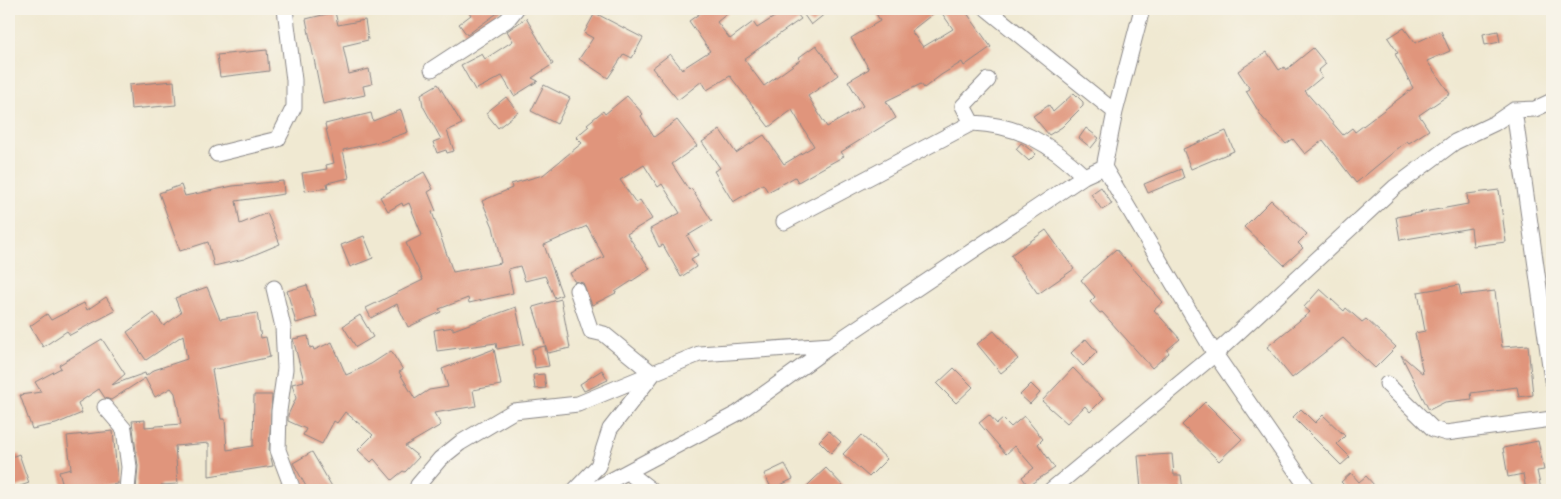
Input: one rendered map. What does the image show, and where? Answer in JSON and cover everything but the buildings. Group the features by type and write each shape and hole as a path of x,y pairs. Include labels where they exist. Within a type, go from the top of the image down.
{"street":[{"path":"217,154 278,139 294,107 294,80 284,9"},
{"path":"432,69 507,20 516,9"},
{"path":"987,9 1115,112"},
{"path":"1142,9 1115,112 1104,167 1215,354 1307,489"},
{"path":"972,123 963,106 988,80"},
{"path":"1052,490 1215,354 1395,187 1455,142 1496,123 1514,110 1535,109 1552,101"},
{"path":"1514,110 1552,380"},
{"path":"784,222 972,123 1020,131 1062,155 1084,176"},
{"path":"593,490 738,413 832,345 1084,176 1104,167"},
{"path":"274,288 283,327 285,369 279,411 278,450 293,490"},
{"path":"577,290 591,331 604,334 653,374"},
{"path":"417,490 418,485 440,460 460,443 514,411 578,404 699,354 832,345"},
{"path":"575,490 598,466 610,429 653,374"},
{"path":"1387,384 1433,429 1446,433 1552,418"},
{"path":"105,407 124,429 129,467 127,490"},
{"path":"628,472 651,490"}]}
